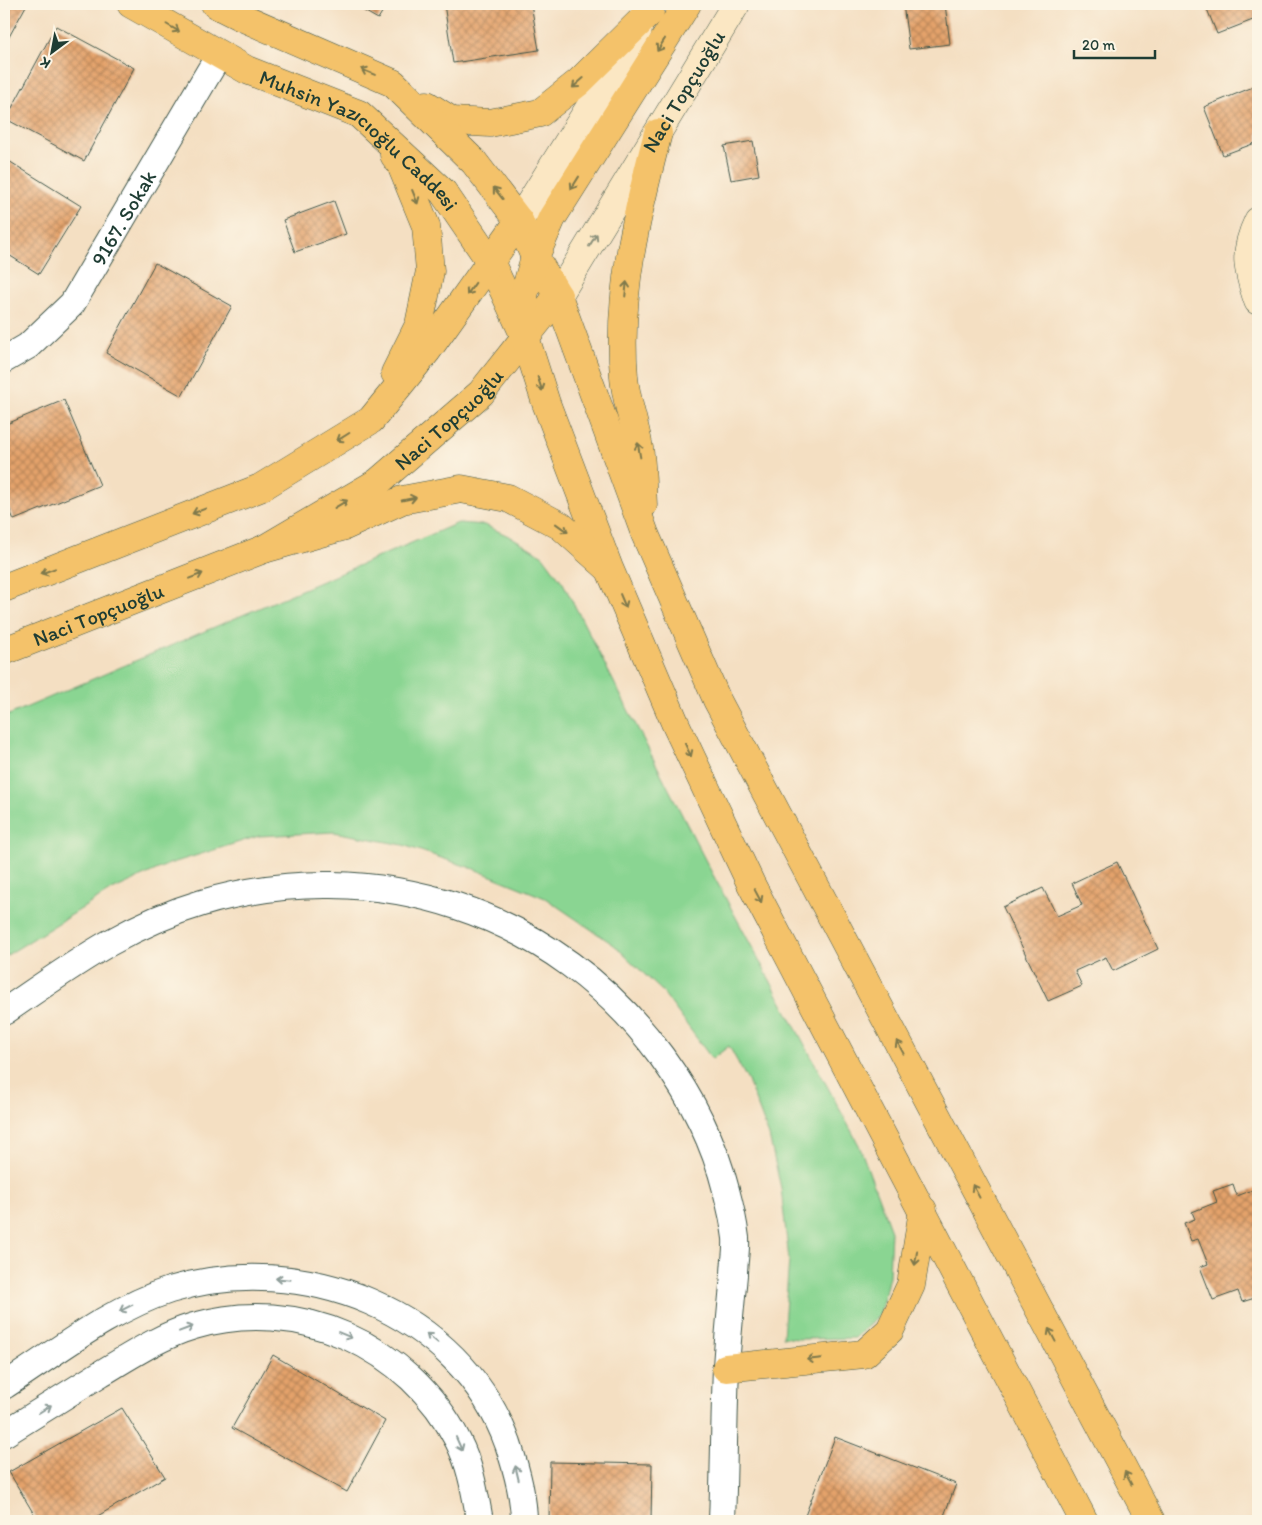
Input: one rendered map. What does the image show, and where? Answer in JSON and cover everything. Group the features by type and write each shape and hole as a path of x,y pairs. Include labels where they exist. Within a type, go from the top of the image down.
{"main road":[{"name":"Muhsin Yazıcıoğlu Caddesi","path":"131,4 247,70 360,114 443,192 490,261 525,337"},
{"path":"215,4 243,10 393,83 452,121 490,123 540,113 579,82 652,8"},
{"path":"687,4 552,218 535,257 524,295 525,337 546,403 609,568 676,725 752,884 1084,1521"},
{"name":"Naci Topçuoğlu","path":"4,650 264,550 378,482 481,392 558,296 736,4"},
{"path":"4,588 260,488 371,420 428,351 520,221 652,8"},
{"path":"393,83 474,162 520,221 535,257 558,296 645,534 717,700 1151,1521"},
{"path":"360,114 401,165 426,226 430,271 419,325 371,420"},
{"path":"645,534 640,455 624,379 622,329 626,282 639,207 658,134"},
{"path":"1258,221 1249,240 1248,269 1258,301"},
{"path":"264,550 345,526 402,500 461,489 508,498 552,521 561,526 609,568"},
{"path":"726,1368 864,1354 890,1330 911,1285 923,1210"}],"street":[{"name":"9167. Sokak","path":"4,360 28,346 72,304 218,55"},
{"path":"4,1012 95,950 145,923 204,902 269,888 330,885 387,888 454,903 508,925 557,954 602,989 644,1031 680,1082 707,1133 725,1187 736,1239 726,1368 722,1521"},
{"path":"4,1386 117,1313 171,1290 203,1282 235,1278 300,1281 330,1287 358,1296 412,1322 457,1360 491,1407 504,1433 520,1488 524,1521"},
{"path":"4,1434 158,1340 194,1326 227,1319 272,1317 316,1324 347,1335 383,1354 412,1377 441,1411 459,1442 473,1480 480,1521"}],"green space":[{"path":"458,523 485,525 515,539 543,556 563,583 712,873 859,1145 891,1231 889,1276 880,1314 855,1338 797,1339 783,1337 789,1260 781,1188 769,1136 748,1081 729,1046 712,1059 662,991 614,945 545,898 474,869 403,845 334,832 259,836 169,864 110,891 4,957 4,717"}],"building":[{"path":"4,4 27,4 4,46"},
{"path":"352,4 387,4 378,19"},
{"path":"444,4 531,4 539,50 453,63"},
{"path":"903,4 945,4 950,44 909,49"},
{"path":"1219,4 1258,4 1258,18 1217,34 1207,9"},
{"path":"56,26 134,68 84,161 6,119"},
{"path":"1258,85 1258,142 1223,155 1204,107"},
{"path":"753,141 759,175 731,180 724,146"},
{"path":"4,158 81,206 39,274 4,252"},
{"path":"334,201 346,234 295,252 283,220"},
{"path":"155,263 232,306 182,396 106,353"},
{"path":"64,400 100,485 14,520 4,496 4,425"},
{"path":"1117,862 1158,949 1113,971 1106,957 1075,971 1082,986 1048,1001 1003,907 1043,888 1057,916 1082,905 1072,883"},
{"path":"1233,1184 1237,1196 1258,1188 1258,1297 1242,1302 1238,1291 1213,1300 1200,1267 1208,1264 1198,1239 1191,1241 1184,1223 1195,1219 1192,1212 1217,1202 1213,1191"},
{"path":"273,1355 385,1421 347,1492 232,1428"},
{"path":"122,1408 165,1477 89,1521 38,1521 9,1472"},
{"path":"835,1437 956,1484 942,1521 803,1521"},
{"path":"550,1462 652,1464 651,1521 549,1521"}]}
